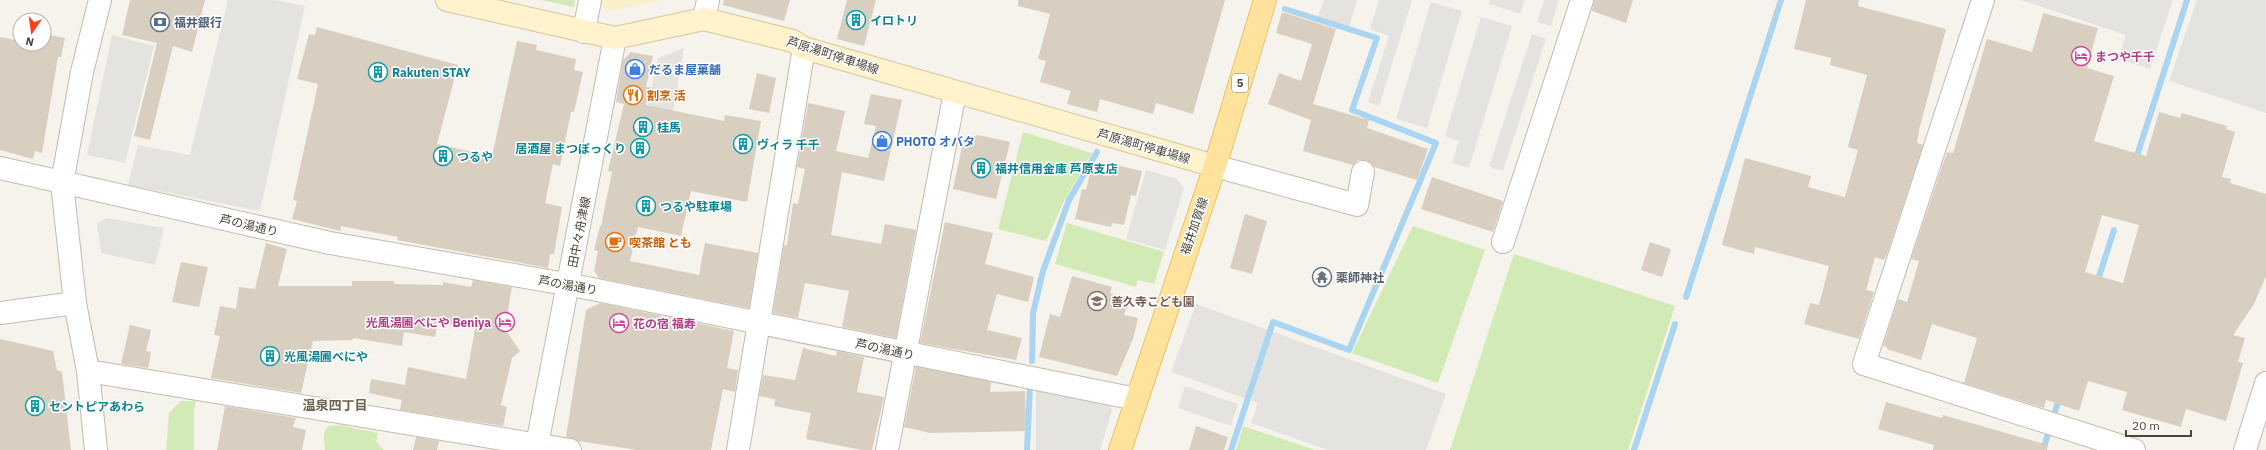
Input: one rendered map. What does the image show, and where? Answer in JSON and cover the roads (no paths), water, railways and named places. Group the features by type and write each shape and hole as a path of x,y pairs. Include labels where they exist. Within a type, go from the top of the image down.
{"main road":[{"name":"芦原湯町停車場線","path":"446,0 615,38 706,10 793,41 804,48 1214,166"},
{"name":"福井加賀線","path":"1120,450 1214,166 1265,0"}],"street":[{"path":"96,450 88,371 76,303 62,183 82,72 100,0"},
{"path":"584,32 590,0"},
{"path":"1503,242 1582,0"},
{"path":"1983,0 1864,364 2134,450"},
{"name":"田中々舟津線","path":"537,447 615,38"},
{"path":"738,450 804,48"},
{"path":"887,450 955,92"},
{"path":"1214,166 1357,205 1363,172"},
{"name":"芦の湯通り","path":"0,168 330,243 569,285 1136,399"},
{"path":"0,313 76,303"},
{"path":"88,371 537,447 570,450"},
{"path":"2244,450 2266,383"}],"waterway":[{"path":"1686,297 1781,0"},
{"path":"2135,162 2187,0"},
{"path":"1231,450 1273,322 1349,350 1436,143 1352,110 1377,38 1285,9"},
{"path":"1032,361 1033,313 1043,271 1069,200 1097,152"},
{"path":"2097,283 2114,230"},
{"path":"1634,450 1675,324"},
{"path":"1027,450 1030,386"},
{"path":"2043,450 2060,396"}],"place":[{"name":"イロトリ","path":"856,20"},
{"name":"福井銀行","path":"160,22"},
{"name":"まつや千千","path":"2081,56"},
{"name":"だるま屋菓舗","path":"635,69"},
{"name":"Rakuten STAY","path":"378,72"},
{"name":"割烹 活","path":"633,95"},
{"name":"桂馬","path":"643,127"},
{"name":"PHOTO オバタ","path":"882,141"},
{"name":"ヴィラ 千千","path":"743,144"},
{"name":"居酒屋 まつぼっくり","path":"640,148"},
{"name":"つるや","path":"443,156"},
{"name":"福井信用金庫 芦原支店","path":"981,168"},
{"name":"つるや駐車場","path":"646,206"},
{"name":"喫茶館 とも","path":"615,242"},
{"name":"薬師神社","path":"1322,277"},
{"name":"善久寺こども園","path":"1097,301"},
{"name":"光風湯圃べにや Beniya","path":"505,322"},
{"name":"花の宿 福寿","path":"619,323"},
{"name":"光風湯圃べにや","path":"270,356"},
{"name":"セントピアあわら","path":"35,406"}],"district":[{"name":"温泉四丁目","path":"335,405"}]}
